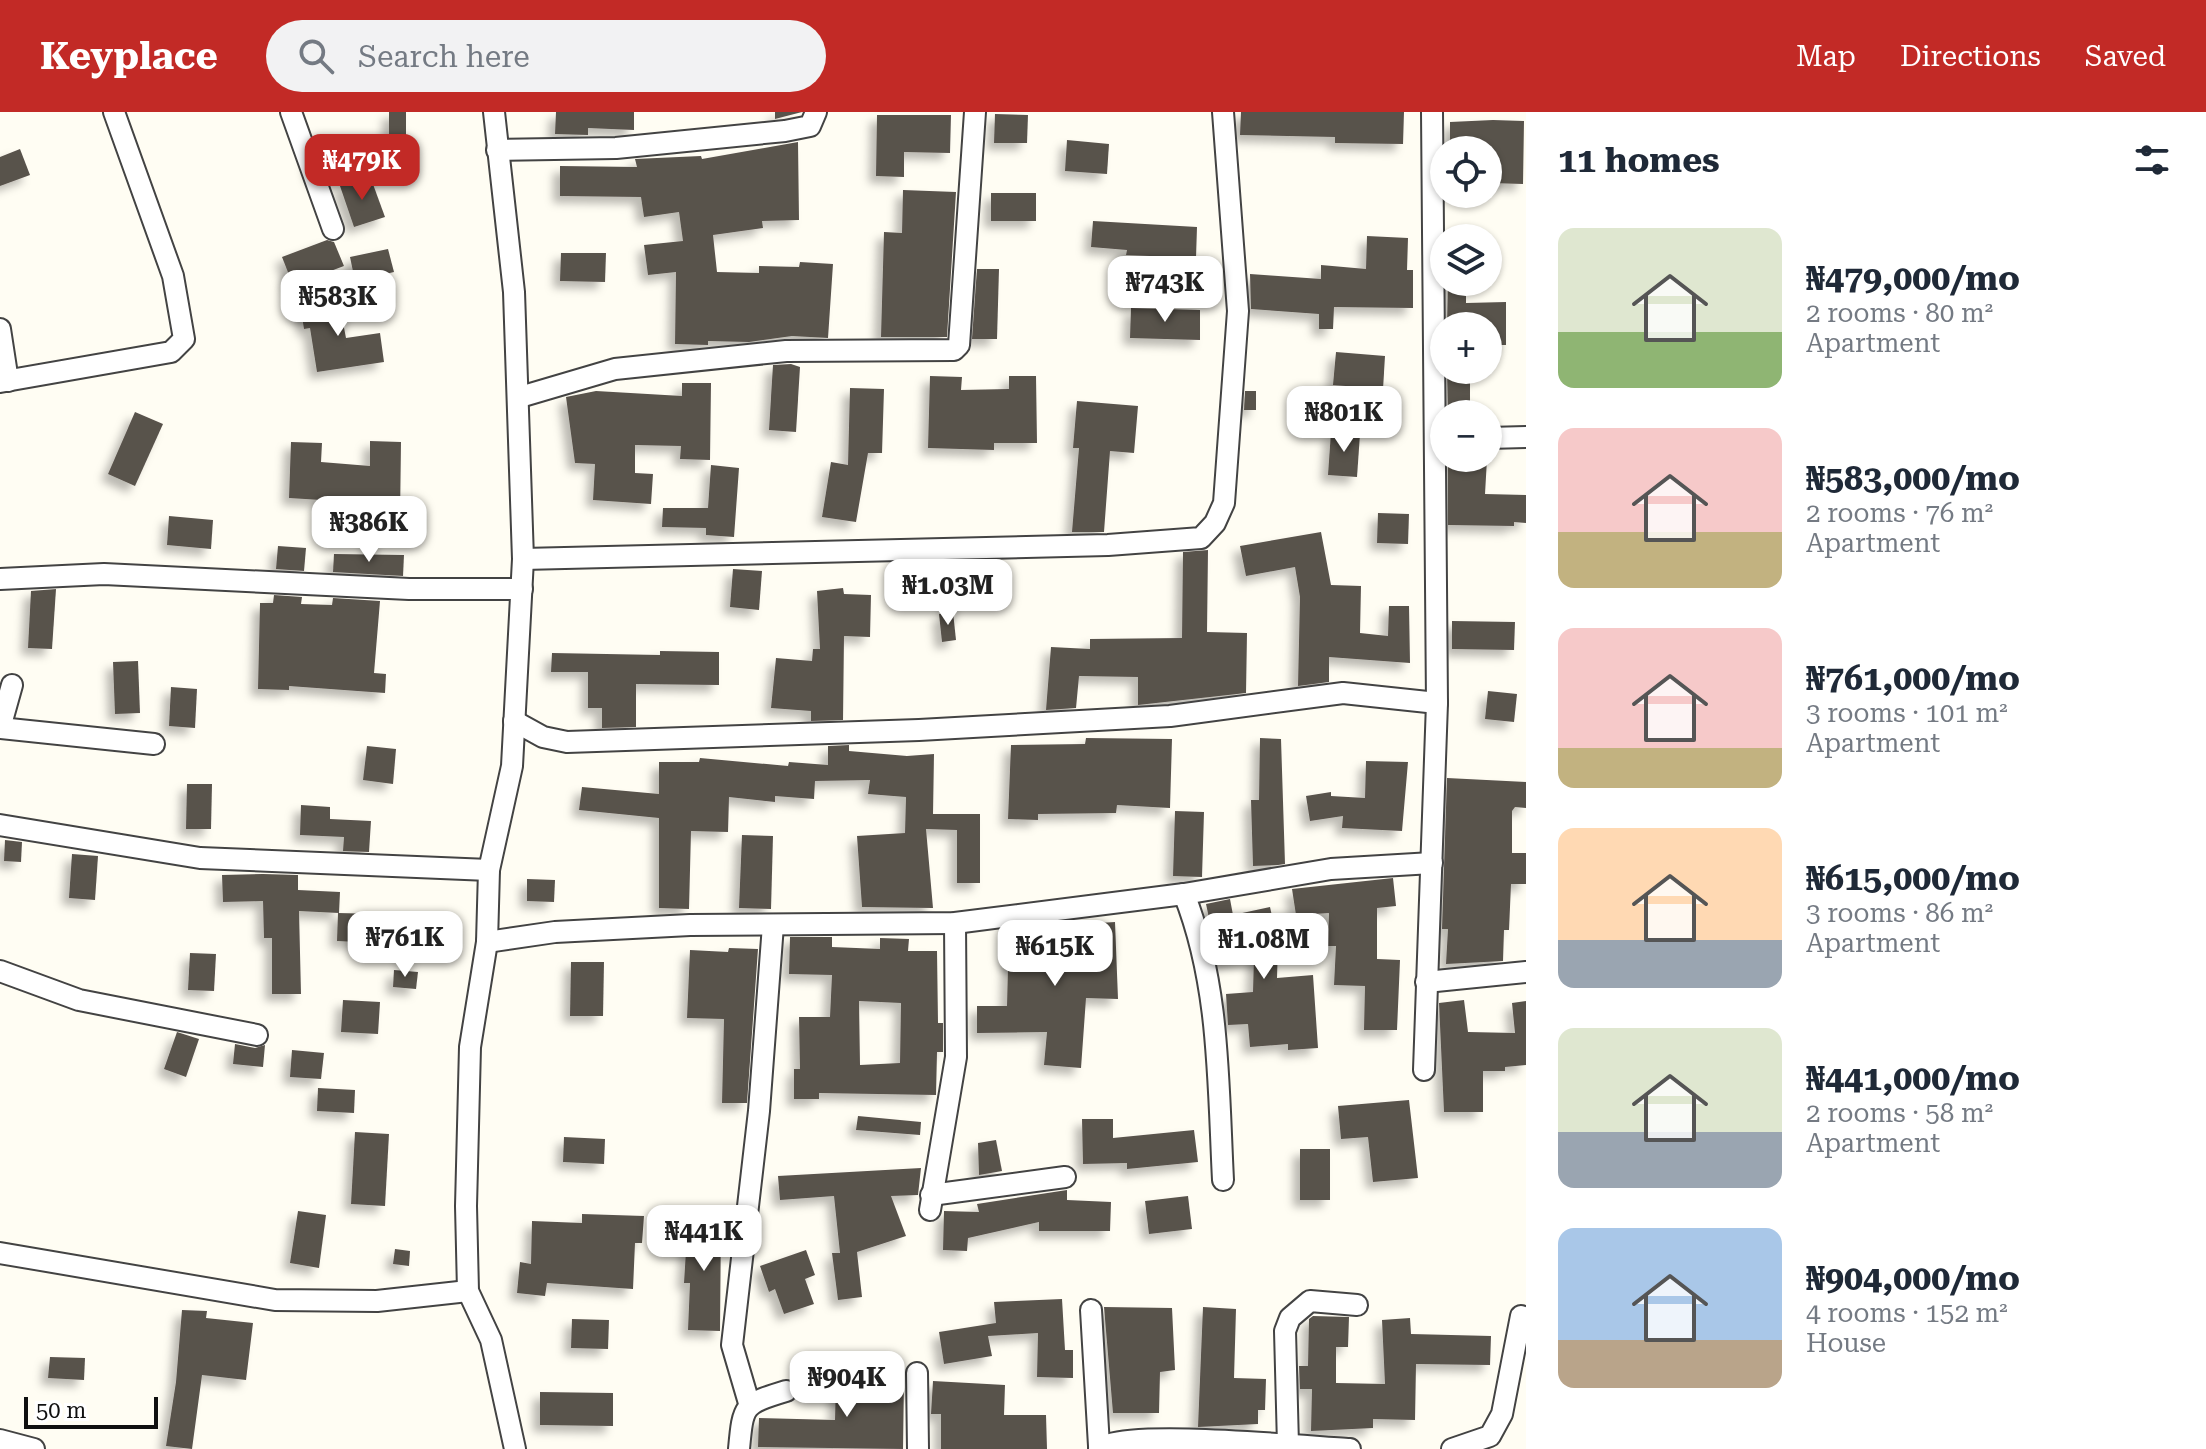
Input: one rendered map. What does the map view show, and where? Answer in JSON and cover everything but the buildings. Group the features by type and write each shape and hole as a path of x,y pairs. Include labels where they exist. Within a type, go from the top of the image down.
{"street":[{"path":"0,329 4,381 171,352 184,339 173,276 114,112"},
{"path":"291,112 333,229"},
{"path":"494,112 514,292 520,397 523,559 512,766 489,870 487,942 470,1047 468,1291 491,1340 515,1449"},
{"path":"497,150 616,148 785,131 810,126 816,112"},
{"path":"520,397 615,369 786,351 954,350 959,345 975,112"},
{"path":"523,559 1108,545 1201,538 1215,523 1224,503 1238,311 1223,112"},
{"path":"1432,112 1439,400"},
{"path":"1502,438 1526,437"},
{"path":"1424,1070 1437,703 1440,472"},
{"path":"0,579 104,574 393,588 522,589"},
{"path":"12,685 0,728 154,744"},
{"path":"514,721 543,737 567,742 919,730 1170,716 1343,693 1437,703"},
{"path":"0,825 200,858 489,870"},
{"path":"487,942 555,932 955,923 1184,894 1331,869 1432,863"},
{"path":"1184,894 1197,927 1214,1010 1223,1180"},
{"path":"955,923 956,1057 930,1203 1065,1177"},
{"path":"749,1403 732,1345 759,1111 773,925"},
{"path":"0,971 79,1000 257,1035"},
{"path":"1426,982 1526,972"},
{"path":"0,1253 275,1300 377,1301 468,1291"},
{"path":"1288,1445 1285,1331 1290,1318 1310,1301 1357,1305"},
{"path":"1091,1310 1099,1448 1156,1439 1350,1449"},
{"path":"1452,1449 1490,1436 1502,1414 1521,1316"},
{"path":"917,1373 918,1449"},
{"path":"739,1449 742,1413 749,1403 786,1391"},
{"path":"0,1440 34,1449"}]}
